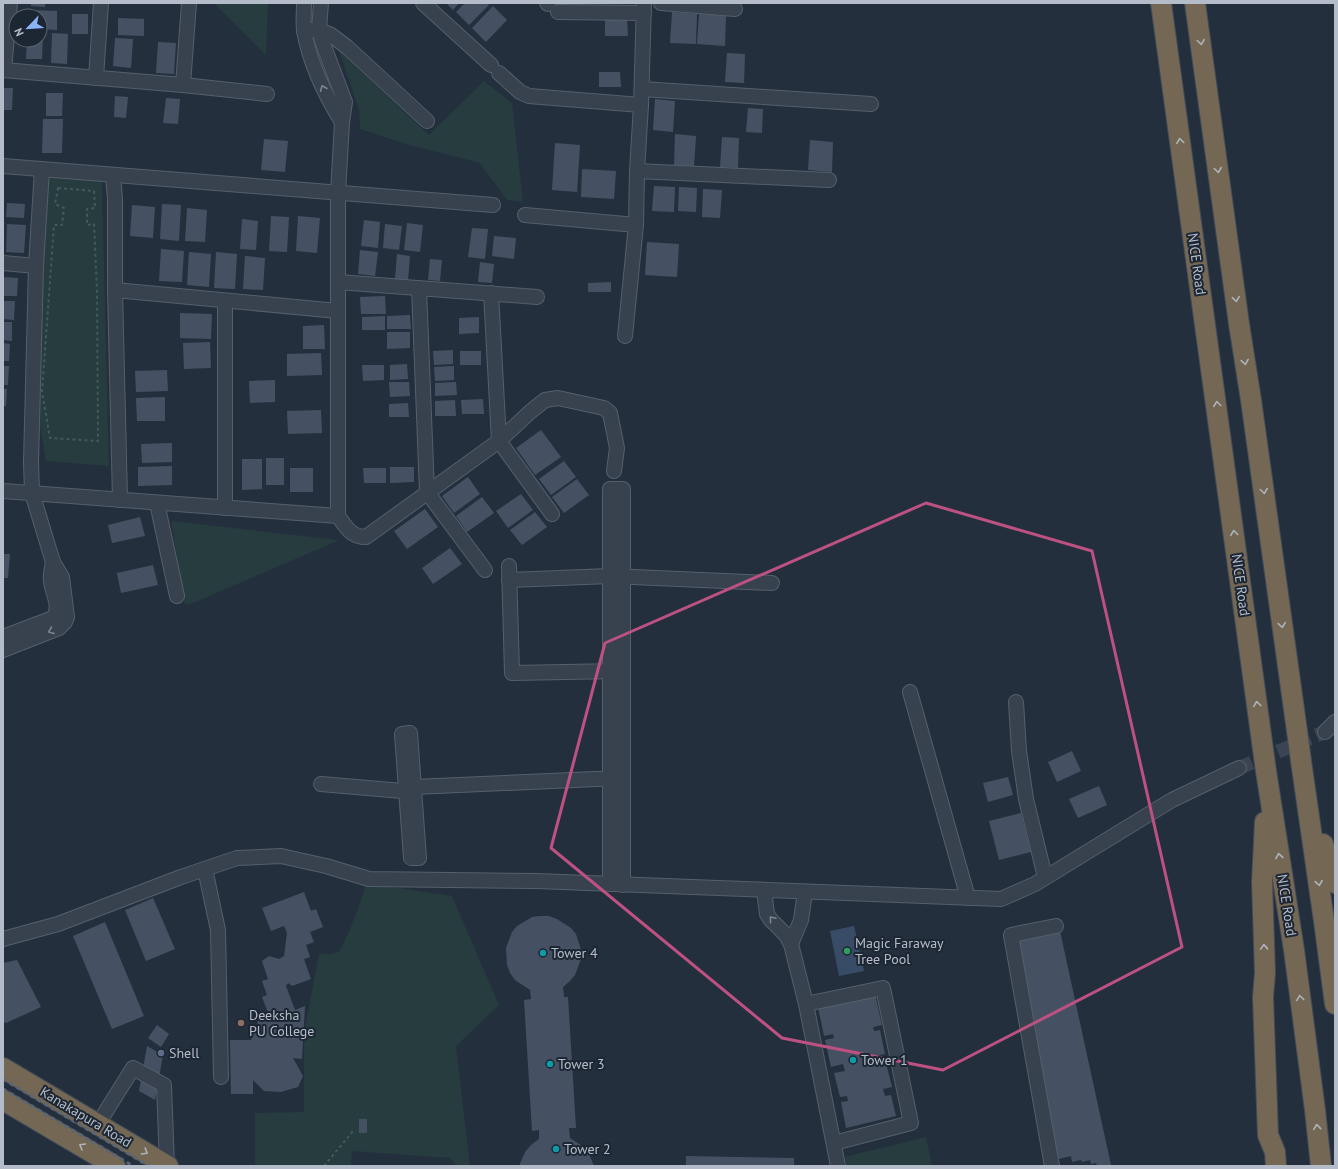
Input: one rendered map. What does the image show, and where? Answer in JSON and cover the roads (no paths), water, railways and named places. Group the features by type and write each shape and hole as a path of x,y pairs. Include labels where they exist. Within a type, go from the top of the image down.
{"highway":[{"name":"NICE Road","path":"1162,3 1262,742 1295,958 1321,1166"},
{"path":"1195,3 1335,1004"},
{"path":"1302,768 1335,883"},
{"path":"1267,777 1262,882 1265,973 1263,997 1268,1135 1275,1159"},
{"name":"Kanakapura Road","path":"3,1068 168,1166"},
{"name":"Kanakapura Road","path":"3,1100 115,1166"}],"street":[{"path":"10,3 3,70 183,85 267,94"},
{"path":"96,78 101,3"},
{"path":"183,85 189,3"},
{"path":"304,3 304,30 310,53 330,104 342,122"},
{"path":"321,3 319,30 345,102 342,122 338,193 338,516 349,530 357,537 366,537 498,441 545,400 558,398 604,408 610,413 617,448 614,470"},
{"path":"423,3 520,92 529,96 641,105"},
{"path":"660,3 736,9"},
{"path":"551,6 644,8 636,225 625,336"},
{"path":"304,30 319,30 331,35 348,47 427,121"},
{"path":"642,89 871,104"},
{"path":"3,166 493,205"},
{"path":"3,650 63,626 67,617 62,577 53,562 32,494 31,462 36,266 42,169"},
{"path":"637,171 828,180"},
{"path":"113,175 115,199 115,290 120,500"},
{"path":"525,215 636,225"},
{"path":"3,263 36,266"},
{"path":"338,282 490,292 537,297"},
{"path":"419,288 427,492 485,570"},
{"path":"115,290 338,311"},
{"path":"490,292 498,441 552,514"},
{"path":"225,301 225,508"},
{"path":"616,576 623,489 610,489 616,576 616,884"},
{"path":"3,491 338,516"},
{"path":"157,503 177,596"},
{"path":"3,636 53,618 56,615 57,606 51,581 53,562"},
{"path":"616,671 512,673 509,573 772,583"},
{"path":"910,692 968,898"},
{"path":"1016,702 1019,751 1026,799 1045,877"},
{"path":"3,939 58,924 237,858 281,856 326,866 370,879 536,881 1001,899 1035,884 1172,800 1239,768"},
{"path":"321,784 411,790 616,778"},
{"path":"205,869 218,930 222,1077"},
{"path":"764,890 767,914 786,935 791,944 806,1004 838,1166"},
{"path":"791,944 801,920 805,892"},
{"path":"1052,1166 1011,935 1056,926"},
{"path":"806,1004 883,988 911,1123 834,1143"},
{"path":"98,1124 133,1068 164,1085 168,1166"}],"water":[{"name":"Magic Faraway Tree Pool","path":"854,926 864,971 839,976 830,931"}],"tunnel":[{"path":"1239,768 1325,732"}],"railway":[{"path":"3,1079 149,1166"},
{"path":"3,1089 133,1166"}],"place":[{"name":"Magic Faraway Tree Pool","path":"847,951"},
{"name":"Tower 4","path":"543,953"},
{"name":"Deeksha PU College","path":"241,1023"},
{"name":"Shell","path":"161,1053"},
{"name":"Tower 1","path":"853,1060"},
{"name":"Tower 3","path":"550,1064"},
{"name":"Tower 2","path":"556,1149"}]}
